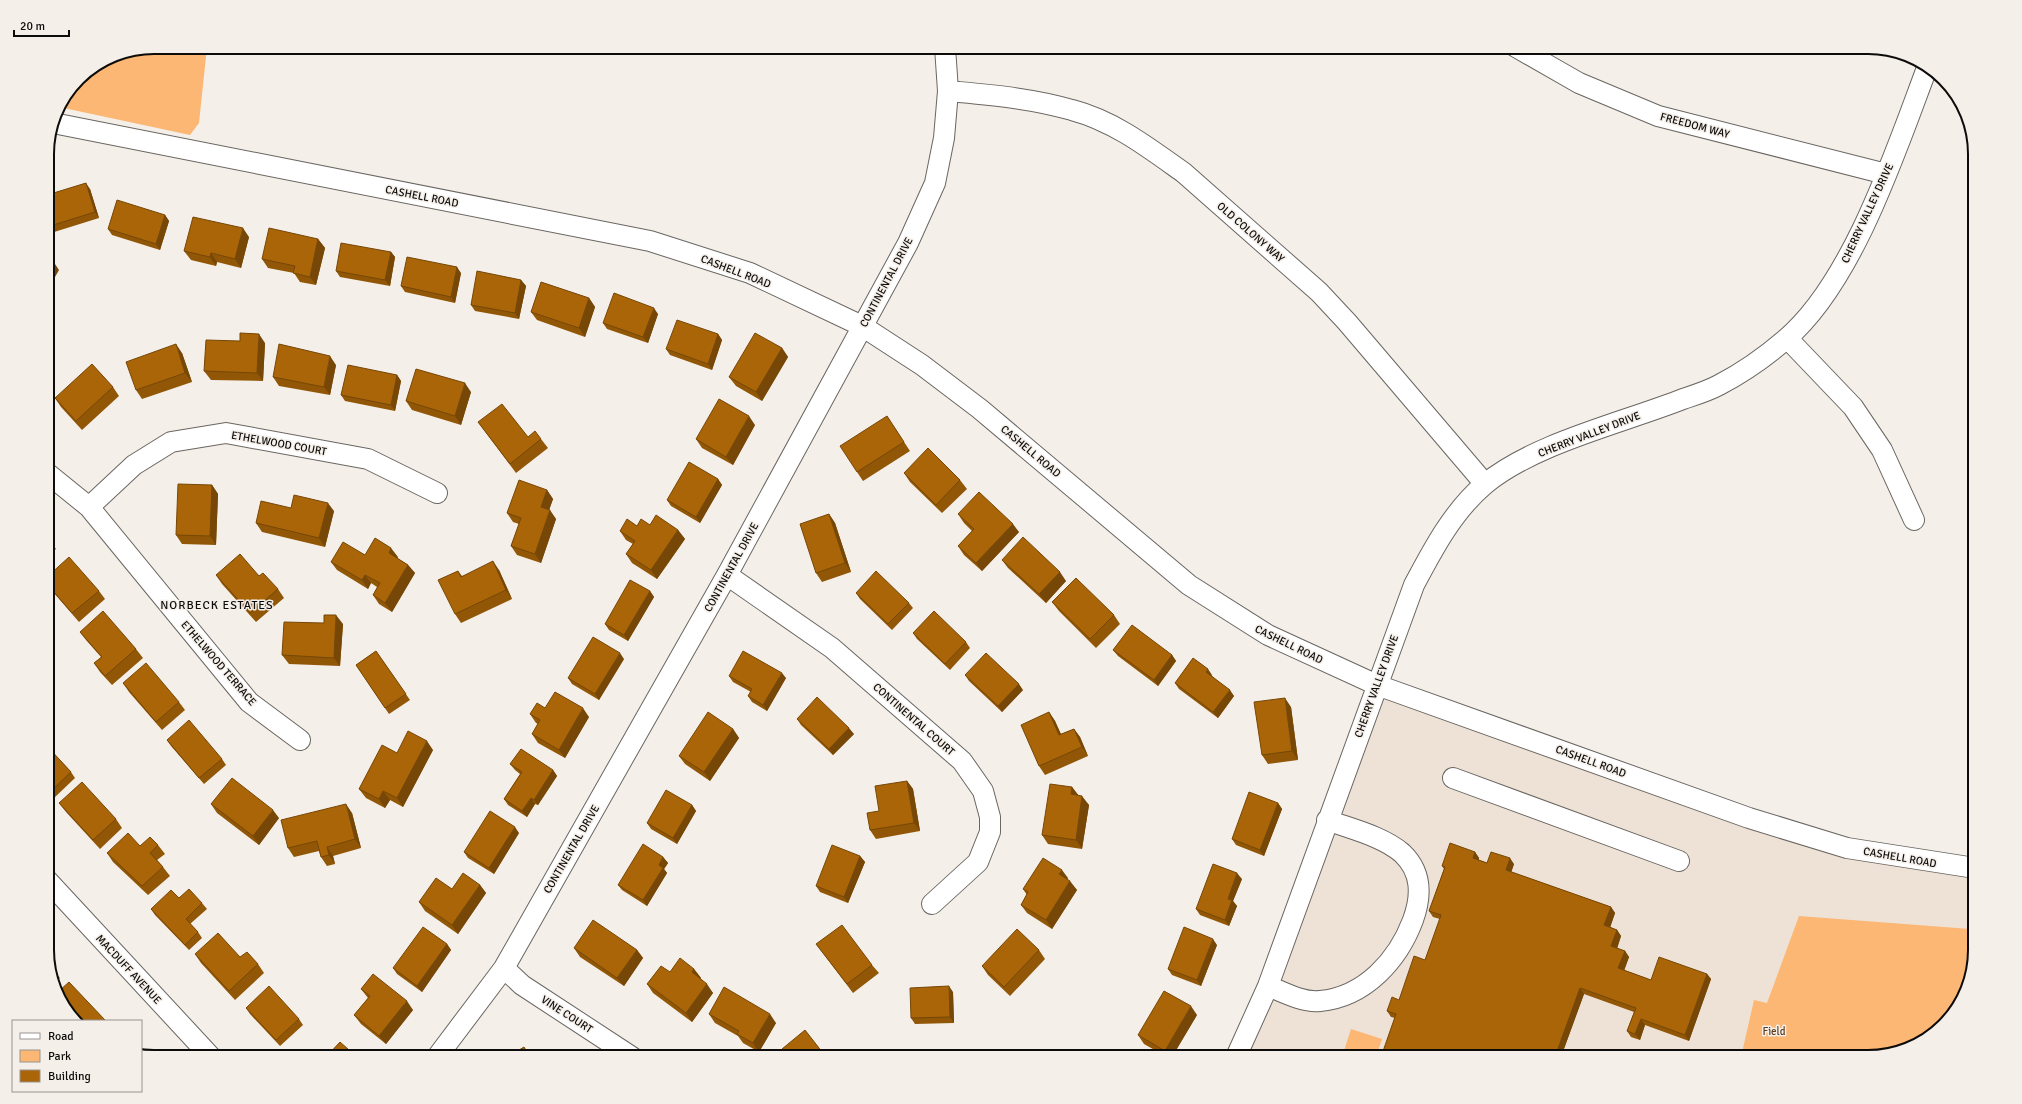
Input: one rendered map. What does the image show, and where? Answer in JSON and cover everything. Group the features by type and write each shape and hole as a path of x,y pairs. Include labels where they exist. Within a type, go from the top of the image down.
{"street":[{"name":"CONTINENTAL DRIVE","path":"442,1050 504,968 726,575 908,244 935,183 944,138 948,91 945,54"},
{"name":"FREEDOM WAY","path":"1528,54 1579,83 1658,116 1886,174"},
{"name":"CHERRY VALLEY DRIVE","path":"1239,1050 1268,986 1376,685 1414,585 1432,551 1458,512 1485,484 1518,463 1557,445 1718,386 1756,363 1787,338 1817,306 1839,272 1860,234 1886,174 1925,72"},
{"name":"OLD COLONY WAY","path":"948,91 1012,96 1073,110 1137,139 1160,155 1184,173 1319,292 1347,322 1485,484"},
{"name":"CASHELL ROAD","path":"58,124 650,241 750,273 862,326 922,365 980,409 1189,585 1268,635 1376,685 1742,816 1847,848 1968,867"},
{"path":"1787,338 1853,407 1882,450 1914,520"},
{"name":"ETHELWOOD COURT","path":"89,507 134,465 171,442 226,433 368,459 437,493"},
{"name":"ETHELWOOD TERRACE","path":"54,479 89,507 249,702 300,740"},
{"name":"CONTINENTAL COURT","path":"726,575 832,648 962,761 983,791 990,817 990,832 978,862 932,904"},
{"path":"1453,778 1679,860"},
{"path":"1268,986 1312,1002 1338,998 1355,991 1373,979 1388,964 1408,932 1418,907 1420,893 1419,879 1413,866 1402,854 1390,844 1327,820"},
{"name":"MACDUFF AVENUE","path":"54,888 205,1050"},
{"name":"VINE COURT","path":"504,968 522,985 621,1050"}],"shaded area":[{"path":"1377,685 1749,818 1968,866 1968,950 1963,982 1951,1006 1934,1025 1912,1040 1894,1047 1868,1050 1239,1050"}],"green space":[{"path":"147,54 206,54 199,123 190,135 65,108 83,83 98,71 122,59"},
{"name":"Field","path":"1799,916 1968,929 1966,970 1958,994 1951,1006 1934,1025 1924,1033 1912,1040 1894,1047 1868,1050 1743,1050 1754,1000 1767,1003"},
{"path":"1351,1029 1382,1039 1378,1050 1344,1050"}],"building":[{"path":"86,183 95,212 54,225 54,193"},
{"path":"117,200 165,215 156,244 108,229"},
{"path":"193,217 243,228 235,259 211,253 210,257 184,251"},
{"path":"269,228 318,239 310,277 293,273 295,266 262,259"},
{"path":"341,243 391,252 385,280 336,271"},
{"path":"407,257 457,267 451,297 401,286"},
{"path":"477,271 521,280 515,313 471,305"},
{"path":"541,282 589,298 579,328 531,312"},
{"path":"614,293 654,308 643,337 603,323"},
{"path":"677,320 718,334 708,364 666,349"},
{"path":"240,333 259,334 257,373 204,371 206,340 240,341"},
{"path":"755,333 782,348 756,392 729,377"},
{"path":"176,344 185,373 136,390 126,362"},
{"path":"279,344 330,356 324,387 273,377"},
{"path":"92,364 113,387 76,421 55,398"},
{"path":"348,365 397,375 391,405 341,395"},
{"path":"416,369 465,383 455,416 406,401"},
{"path":"719,399 749,416 726,457 696,439"},
{"path":"502,404 528,437 535,431 541,439 510,464 478,422"},
{"path":"887,416 904,442 857,472 840,446"},
{"path":"928,448 960,480 936,505 904,473"},
{"path":"689,462 718,479 696,517 667,500"},
{"path":"519,480 547,490 541,507 550,510 535,554 511,546 521,518 507,513"},
{"path":"178,484 212,485 210,536 176,535"},
{"path":"979,492 1013,524 976,563 958,546 974,529 958,514"},
{"path":"294,495 328,503 319,538 256,523 261,501 291,508"},
{"path":"829,514 845,563 816,573 800,524"},
{"path":"656,515 678,530 651,570 626,554 635,541 620,531 627,519 637,526 641,519 650,525"},
{"path":"1023,537 1060,572 1039,594 1002,560"},
{"path":"375,538 391,548 389,553 408,565 385,603 373,595 380,583 365,575 362,580 331,562 343,542 365,555"},
{"path":"240,554 259,576 263,573 278,589 250,613 216,575"},
{"path":"69,557 99,591 72,613 54,592 54,571"},
{"path":"493,561 506,590 455,614 438,580 458,571 461,577"},
{"path":"876,571 909,603 888,624 856,593"},
{"path":"1076,578 1114,615 1090,639 1052,602"},
{"path":"630,580 650,591 624,635 605,624"},
{"path":"103,611 136,649 105,676 94,663 102,657 80,632"},
{"path":"934,611 966,642 945,664 913,633"},
{"path":"324,615 336,615 334,658 282,655 284,622 324,623"},
{"path":"1132,625 1172,655 1154,680 1113,650"},
{"path":"593,637 620,653 595,694 568,678"},
{"path":"376,651 406,694 385,708 356,665"},
{"path":"743,651 782,673 763,705 748,696 752,689 729,676"},
{"path":"986,653 1019,684 998,706 965,675"},
{"path":"1193,658 1208,669 1206,672 1230,690 1213,712 1175,683"},
{"path":"146,663 179,702 156,722 123,683"},
{"path":"555,692 583,708 559,750 532,734 540,720 530,714 537,703 545,708"},
{"path":"817,697 849,728 829,749 797,719"},
{"path":"1285,698 1292,751 1262,755 1254,702"},
{"path":"708,712 733,729 704,772 679,756"},
{"path":"1049,712 1059,735 1074,729 1082,747 1039,766 1021,725"},
{"path":"189,720 222,759 199,778 167,740"},
{"path":"408,731 427,741 397,798 383,791 379,799 359,789 382,745 397,753"},
{"path":"521,749 553,770 534,800 531,798 522,811 504,799 522,772 510,764"},
{"path":"54,754 71,772 54,788"},
{"path":"232,778 273,810 253,836 211,804"},
{"path":"907,781 914,823 870,830 867,813 879,811 875,786"},
{"path":"82,782 116,819 93,840 59,803"},
{"path":"1050,784 1072,787 1071,794 1082,796 1076,840 1042,835"},
{"path":"666,790 692,805 673,838 647,823"},
{"path":"1249,792 1278,803 1260,850 1232,839"},
{"path":"346,804 355,839 327,847 329,855 321,857 317,841 288,848 281,820"},
{"path":"490,811 515,827 489,868 464,852"},
{"path":"128,833 140,846 150,837 158,845 150,853 163,867 142,886 107,853"},
{"path":"1450,843 1475,852 1473,858 1487,863 1491,852 1510,858 1506,870 1611,907 1604,925 1617,930 1611,946 1625,951 1618,968 1651,980 1659,957 1707,974 1685,1035 1641,1019 1635,1034 1627,1031 1636,1008 1580,988 1558,1050 1383,1050 1396,1014 1387,1011 1392,997 1399,1000 1414,956 1425,960 1441,915 1429,911 1445,867 1442,866"},
{"path":"643,844 663,857 659,865 663,868 643,900 618,885"},
{"path":"832,845 860,856 844,897 816,886"},
{"path":"1043,858 1062,870 1059,874 1070,881 1046,920 1021,905 1028,892 1023,889"},
{"path":"1213,864 1237,873 1228,899 1232,900 1225,920 1196,909"},
{"path":"463,873 480,885 452,925 419,902 436,878 452,889"},
{"path":"189,889 202,903 186,919 198,932 185,945 151,909 171,890 179,898"},
{"path":"593,920 637,950 617,978 574,948"},
{"path":"842,925 872,965 847,984 816,944"},
{"path":"423,927 447,944 417,986 393,968"},
{"path":"1184,927 1213,939 1197,980 1168,969"},
{"path":"1017,929 1039,950 1004,987 982,966"},
{"path":"218,933 240,957 247,952 258,964 229,991 195,954"},
{"path":"680,958 694,969 692,972 707,984 686,1013 647,984 661,966 670,972"},
{"path":"373,974 407,1001 379,1036 354,1015 370,996 361,989"},
{"path":"69,982 105,1020 83,1020 71,1006 62,989"},
{"path":"269,986 299,1019 276,1040 246,1008"},
{"path":"949,986 950,1017 911,1018 910,988"},
{"path":"724,987 770,1014 753,1043 737,1034 739,1031 709,1014"},
{"path":"1164,991 1191,1006 1166,1050 1138,1035"},
{"path":"805,1030 821,1050 783,1050 782,1049"},
{"path":"340,1042 349,1050 333,1050"}],"district":[{"name":"NORBECK ESTATES","path":"217,605"}]}
